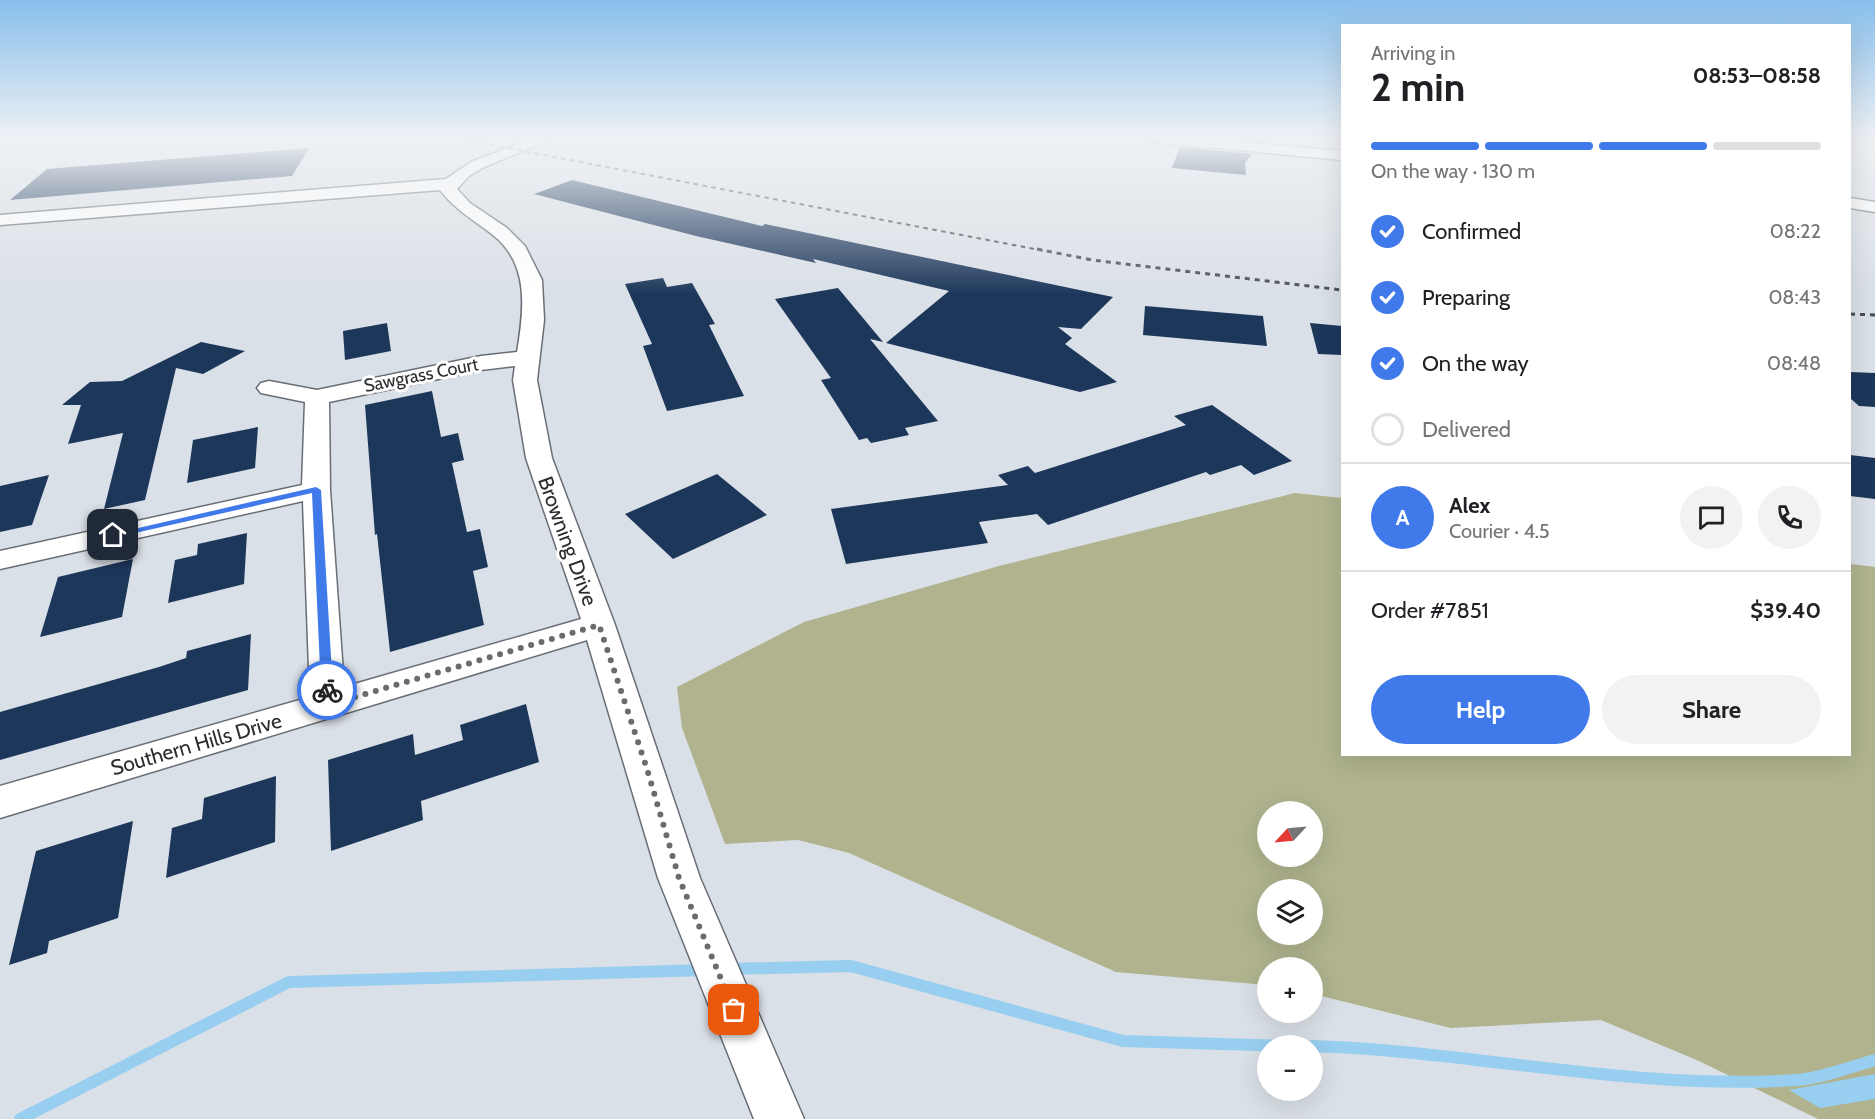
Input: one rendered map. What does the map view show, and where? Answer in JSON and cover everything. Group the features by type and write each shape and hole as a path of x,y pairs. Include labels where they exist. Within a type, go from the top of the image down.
{"street":[{"path":"0,220 372,190"},
{"name":"Browning Drive","path":"449,190 452,196 501,232 518,250 532,280 533,320 526,358 525,380 539,458 599,625 647,769 679,878 779,1119"},
{"path":"1851,203 1875,207"},
{"name":"Sawgrass Court","path":"317,397 481,363 526,358"},
{"path":"269,388 317,397 316,490 328,705"},
{"path":"0,560 316,490"},
{"name":"Southern Hills Drive","path":"0,802 599,625"}],"green space":[{"path":"1295,493 1341,498 1341,756 1851,756 1851,564 1875,567 1875,1119 1818,1119 1699,1061 1601,1020 1451,1028 1323,996 1323,957 1257,957 1257,984 1116,972 849,853 798,840 725,844 682,728 677,687 804,622 999,566"}],"water":[{"path":"1875,1074 1875,1099 1820,1108 1789,1090"}],"building":[{"path":"22,190 125,190 10,200"},
{"path":"544,190 614,190 762,226 765,224 1113,297 1081,329 1058,327 1072,338 1065,344 1117,382 1080,392 886,343 949,291 813,259 816,263 696,236 534,194"},
{"path":"663,278 667,287 692,283 715,324 709,325 744,396 667,411 643,346 652,344 625,284"},
{"path":"838,288 883,342 870,339 938,421 905,428 909,435 871,443 867,438 859,440 821,380 831,378 775,299"},
{"path":"1145,306 1263,316 1267,346 1143,335"},
{"path":"387,323 391,351 345,360 343,331"},
{"path":"1310,323 1341,326 1341,355 1318,354"},
{"path":"201,342 245,351 203,374 176,368 145,500 104,509 123,433 68,444 81,405 62,405 90,382 122,381"},
{"path":"1851,372 1875,373 1875,407 1859,406 1851,399"},
{"path":"432,391 441,437 458,433 464,460 452,463 467,532 480,529 488,567 473,571 484,625 390,652 377,534 375,535 365,405"},
{"path":"1212,405 1292,461 1254,475 1241,465 1210,475 1206,472 1048,525 1037,514 979,522 988,543 846,564 831,509 1008,485 998,475 1028,466 1035,473 1186,425 1174,416"},
{"path":"258,427 255,468 187,483 193,440"},
{"path":"1851,455 1875,458 1875,499 1851,496"},
{"path":"717,474 767,515 673,559 625,514"},
{"path":"49,475 32,525 0,532 0,486"},
{"path":"247,533 244,584 168,603 175,560 197,555 198,544"},
{"path":"133,559 122,617 40,637 58,577"},
{"path":"251,634 248,690 0,760 0,712 159,667 186,658 187,651"},
{"path":"526,704 539,762 421,801 423,820 331,851 328,760 413,734 415,755 463,740 460,725"},
{"path":"276,776 275,842 166,878 172,828 202,819 204,798"},
{"path":"133,821 118,918 49,941 47,953 9,965 36,851"}],"waterway":[{"path":"728,969 851,966 1123,1041 1257,1045"},
{"path":"20,1119 289,982 706,970"},
{"path":"1323,1047 1373,1049 1614,1075 1735,1082 1806,1079 1875,1060"}],"railway":[{"path":"728,190 1045,251"},
{"path":"1037,249 1092,260 1341,290"},
{"path":"1851,314 1875,315"}],"way so far":[{"path":"327,690 328,705 599,625 647,769 679,878 734,1010"}],"route":[{"path":"113,535 316,490 327,690"}]}
